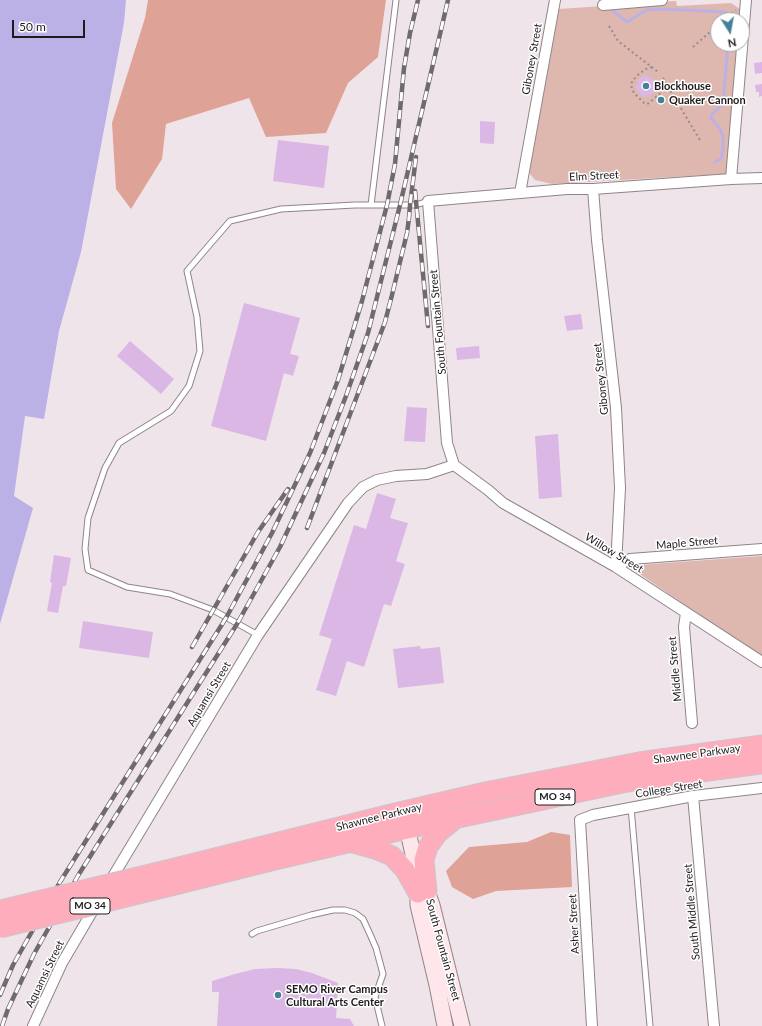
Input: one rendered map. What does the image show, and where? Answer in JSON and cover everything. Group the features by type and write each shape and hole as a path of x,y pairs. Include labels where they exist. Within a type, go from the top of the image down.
{"highway":[{"name":"Shawnee Parkway","path":"0,910 177,876 275,860 350,843 405,820 485,792 639,762 762,745"},
{"name":"Shawnee Parkway","path":"0,928 177,876 405,820 455,818 627,782 762,764"},
{"path":"421,887 424,860 428,847 438,833 455,818"},
{"path":"350,843 375,848 392,856 421,887"}],"street":[{"name":"Giboney Street","path":"520,193 555,0"},
{"path":"603,5 662,0"},
{"path":"731,179 746,0"},
{"name":"Elm Street","path":"428,201 520,193 762,178"},
{"name":"Giboney Street","path":"593,189 597,240 616,408 620,488 616,567"},
{"name":"South Fountain Street","path":"428,201 447,443 454,465"},
{"name":"Willow Street","path":"454,465 503,503 616,567 762,662"},
{"name":"Aquamsi Street","path":"33,1026 62,963 76,937 258,635 348,503 363,487 378,480 396,476 427,474 454,465"},
{"name":"Maple Street","path":"616,567 630,559 762,549"},
{"name":"Middle Street","path":"686,613 684,627 692,723"},
{"name":"College Street","path":"580,820 593,815 693,796 762,788"},
{"name":"South Middle Street","path":"693,796 714,1026"},
{"name":"South Fountain Street","path":"405,820 421,887 432,905 462,1026"},
{"name":"Asher Street","path":"580,820 592,1026"},
{"name":"South Fountain Street","path":"421,887 418,906 445,1026"}],"lane":[{"path":"371,205 396,0"},
{"path":"258,635 213,610 170,594 128,587 88,570 85,549 88,518 105,468 119,443 171,411 189,386 200,351 198,317 187,272 230,221 281,209 319,206 416,205 428,201"},
{"path":"631,807 650,1026"},
{"path":"252,934 310,915 339,910 355,913 363,919 369,932 376,948 383,974 375,997 382,1026"}],"path":[{"path":"609,26 618,41 658,72"},
{"path":"693,47 710,32"},
{"path":"652,67 646,69 633,80 631,84 634,93 644,103 649,103 664,90 666,82"},
{"path":"663,78 701,142"}],"shaded area":[{"path":"0,0 126,0 124,23 81,252 59,331 44,419 25,416 14,496 33,508 0,624"},
{"path":"148,0 386,0 378,57 348,83 326,133 266,137 249,98 166,124 162,159 131,209 116,189 112,123 145,18"},
{"path":"676,1 677,6 731,3 740,9 740,12 710,12 710,52 737,52 730,169 725,174 552,184 535,180 530,174 530,168 559,9"},
{"path":"762,556 762,658 637,572 638,565"},
{"path":"551,832 570,835 572,887 496,891 473,899 452,887 446,871 469,847 527,842"}],"building":[{"path":"762,62 762,73 755,74 754,63"},
{"name":"Blockhouse","path":"646,74 649,78 651,77 656,82 654,84 658,89 649,96 648,94 643,98 635,87 639,83 637,81"},
{"path":"762,84 762,96 759,97 759,92 756,92 755,85"},
{"path":"480,121 495,122 494,144 480,143"},
{"path":"278,140 329,146 324,188 273,181"},
{"path":"244,303 300,318 290,354 299,356 293,376 284,373 266,441 211,426"},
{"path":"581,314 583,329 567,331 564,316"},
{"path":"130,341 174,379 161,394 117,356"},
{"path":"479,346 480,358 457,360 456,348"},
{"path":"407,407 427,408 425,442 404,441"},
{"path":"558,434 562,497 539,499 535,436"},
{"path":"377,493 396,499 390,518 408,523 396,561 405,564 391,606 384,604 364,667 347,661 336,696 316,690 332,639 319,635 354,525 366,529"},
{"path":"54,555 71,558 66,586 63,586 58,613 47,611 52,583 50,582"},
{"path":"83,621 153,632 149,658 79,648"},
{"path":"420,646 421,649 440,647 444,683 398,688 393,649"},
{"name":"SEMO River Campus Cultural Arts Center","path":"255,969 296,969 312,973 338,983 336,1018 350,1019 354,1026 217,1026 219,992 212,992 212,981"}],"waterway":[{"path":"612,10 627,22 646,10 662,9 726,12"},
{"path":"715,162 721,159 723,136 719,127 711,118 712,114 723,104 727,52"}],"railway":[{"path":"0,995 13,965 60,882 226,618 272,533 310,453 338,380 362,301 387,205 395,164 404,68 418,0"},
{"path":"2,1026 8,1009 34,954 79,874 237,624 280,547 324,453 368,333 400,205 448,0"},
{"path":"307,528 385,322 407,233 416,157"},
{"path":"415,191 428,326"},
{"path":"192,647 258,532 288,489"}],"place":[{"name":"Blockhouse","path":"646,86"},
{"name":"Quaker Cannon","path":"661,100"},
{"name":"SEMO River Campus Cultural Arts Center","path":"278,995"}]}
